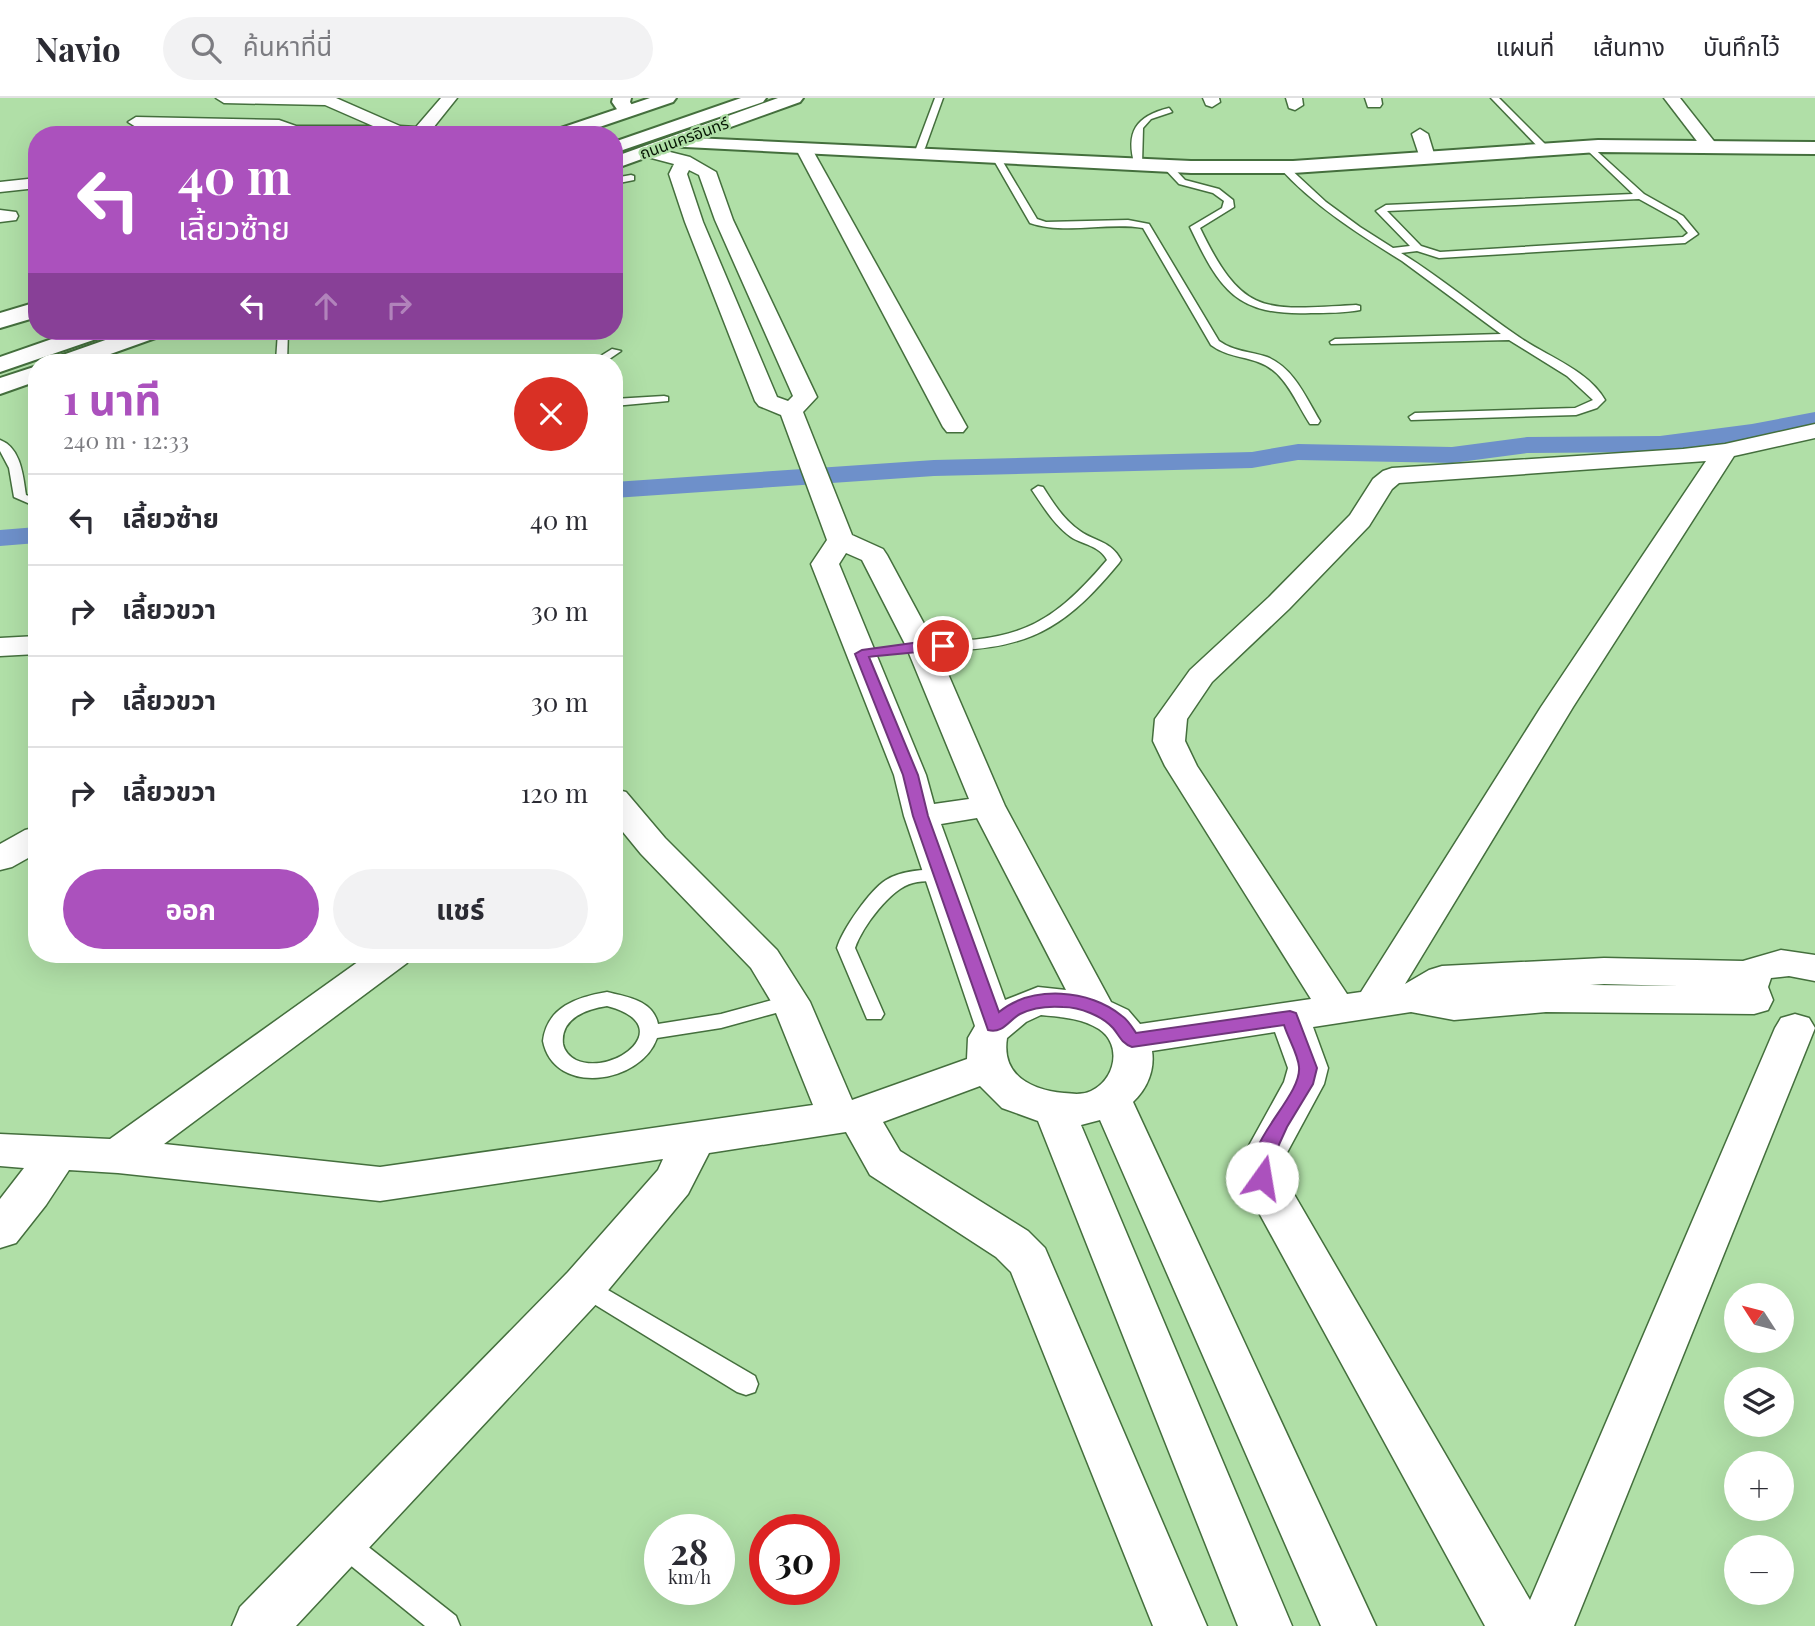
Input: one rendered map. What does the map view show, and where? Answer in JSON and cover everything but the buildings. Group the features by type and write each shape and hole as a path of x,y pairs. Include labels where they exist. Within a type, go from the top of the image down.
{"street":[{"path":"225,98 328,100 386,126"},
{"path":"426,126 449,98"},
{"path":"578,126 624,105 667,98"},
{"name":"ถนนนครอินทร์","path":"623,145 757,98"},
{"name":"ถนนนครอินทร์","path":"623,160 794,98"},
{"path":"1672,98 1709,145"},
{"path":"234,126 279,99"},
{"name":"ถนนนครอินทร์","path":"618,126 686,102"},
{"path":"136,122 282,126"},
{"path":"1420,134 1427,157"},
{"path":"672,142 1167,166 1283,167 1588,147 1709,145 1815,148"},
{"path":"804,149 955,427"},
{"path":"646,151 684,161 707,172 724,220 805,397 791,411"},
{"path":"684,161 678,174 694,222 767,401 791,411 840,540 873,555 910,775 921,816 994,1025"},
{"path":"0,187 28,184"},
{"path":"684,191 713,189"},
{"path":"694,222 724,220"},
{"path":"0,321 28,312"},
{"path":"737,327 771,324"},
{"path":"0,338 28,329"},
{"path":"31,354 71,340"},
{"path":"88,354 128,340"},
{"path":"0,365 28,355"},
{"path":"0,386 28,376"},
{"path":"1355,1007 1181,766 1168,741 1171,719 1201,676 1279,603 1360,520 1382,484 1392,476 1683,456 1725,451 1815,431"},
{"path":"1355,1007 1725,451"},
{"path":"840,540 825,564 972,763 988,806 1094,1007"},
{"path":"0,647 28,645"},
{"path":"921,816 988,806"},
{"path":"623,810 653,846 764,959 790,1002 848,1116 885,1163 1012,1244 1029,1261 1180,1626"},
{"path":"0,859 28,843"},
{"path":"1752,987 1761,966 1777,962 1815,968"},
{"path":"118,1156 382,963"},
{"path":"1132,1040 1411,998 1454,1006 1546,998 1752,987"},
{"path":"1546,1626 1805,1030 1768,1014 1752,987"},
{"path":"1066,1000 1094,1007 1117,1021 1132,1040 1136,1062 1129,1082 1111,1099 1084,1109 1054,1110 1024,1102 1001,1087 988,1067 985,1045 994,1025 1013,1010 1038,1001 1066,1000"},
{"path":"1290,1018 1308,1068 1304,1084 1262,1160 1262,1178 1515,1626"},
{"path":"0,1150 118,1156 380,1184 848,1116 988,1067"},
{"path":"1111,1099 1349,1626"},
{"path":"1054,1110 1265,1626"},
{"path":"259,1626 584,1286 673,1182 696,1137"},
{"path":"0,1230 31,1193 57,1153"}],"lane":[{"path":"917,152 921,148 939,98"},
{"path":"1495,98 1546,150"},
{"path":"1138,164 1135,136 1139,124 1151,115 1169,110"},
{"path":"1388,251 1418,248 1439,255 1685,240 1693,234 1680,218 1641,196 1588,147"},
{"path":"996,157 1033,221 1045,225 1128,223 1146,226 1214,343 1231,355 1262,360 1287,375 1314,421"},
{"path":"1167,166 1182,182 1216,191 1228,200 1229,207 1225,212 1200,222 1195,227 1204,249 1233,292 1254,306 1277,312 1356,308"},
{"path":"1283,167 1323,204 1388,251 1405,259 1511,337 1571,374 1595,393 1599,400 1593,406 1576,411 1415,417"},
{"path":"623,179 631,178"},
{"path":"1418,248 1381,211 1391,207 1641,196"},
{"path":"1335,342 1511,337"},
{"path":"611,354 616,351"},
{"path":"623,402 664,399"},
{"path":"0,444 10,452 15,462 20,497 28,500"},
{"path":"891,650 966,646 1024,635 1037,630 1093,586 1114,560 1104,546 1076,535 1062,522 1038,490"},
{"path":"874,1014 846,948 851,932 891,885 911,877 941,875"},
{"path":"607,999 626,1001 640,1008 650,1019 652,1032 646,1046 634,1059 617,1067 597,1071 578,1069 562,1061 553,1049 552,1036 558,1022 571,1010 588,1002 607,999"},
{"path":"652,1032 721,1021 790,1002"},
{"path":"584,1286 746,1384"},
{"path":"340,1540 446,1626"}],"waterway":[{"path":"623,489 934,468 1252,460 1298,452 1452,455 1527,445 1660,444 1752,432 1815,419"},
{"path":"0,538 28,536"}],"route":[{"path":"943,646 920,646 862,654 910,775 921,816 994,1025 1013,1010 1038,1001 1066,1000 1094,1007 1117,1021 1132,1040 1290,1018 1305,1052 1308,1068 1304,1084 1262,1160 1262,1178"}]}
